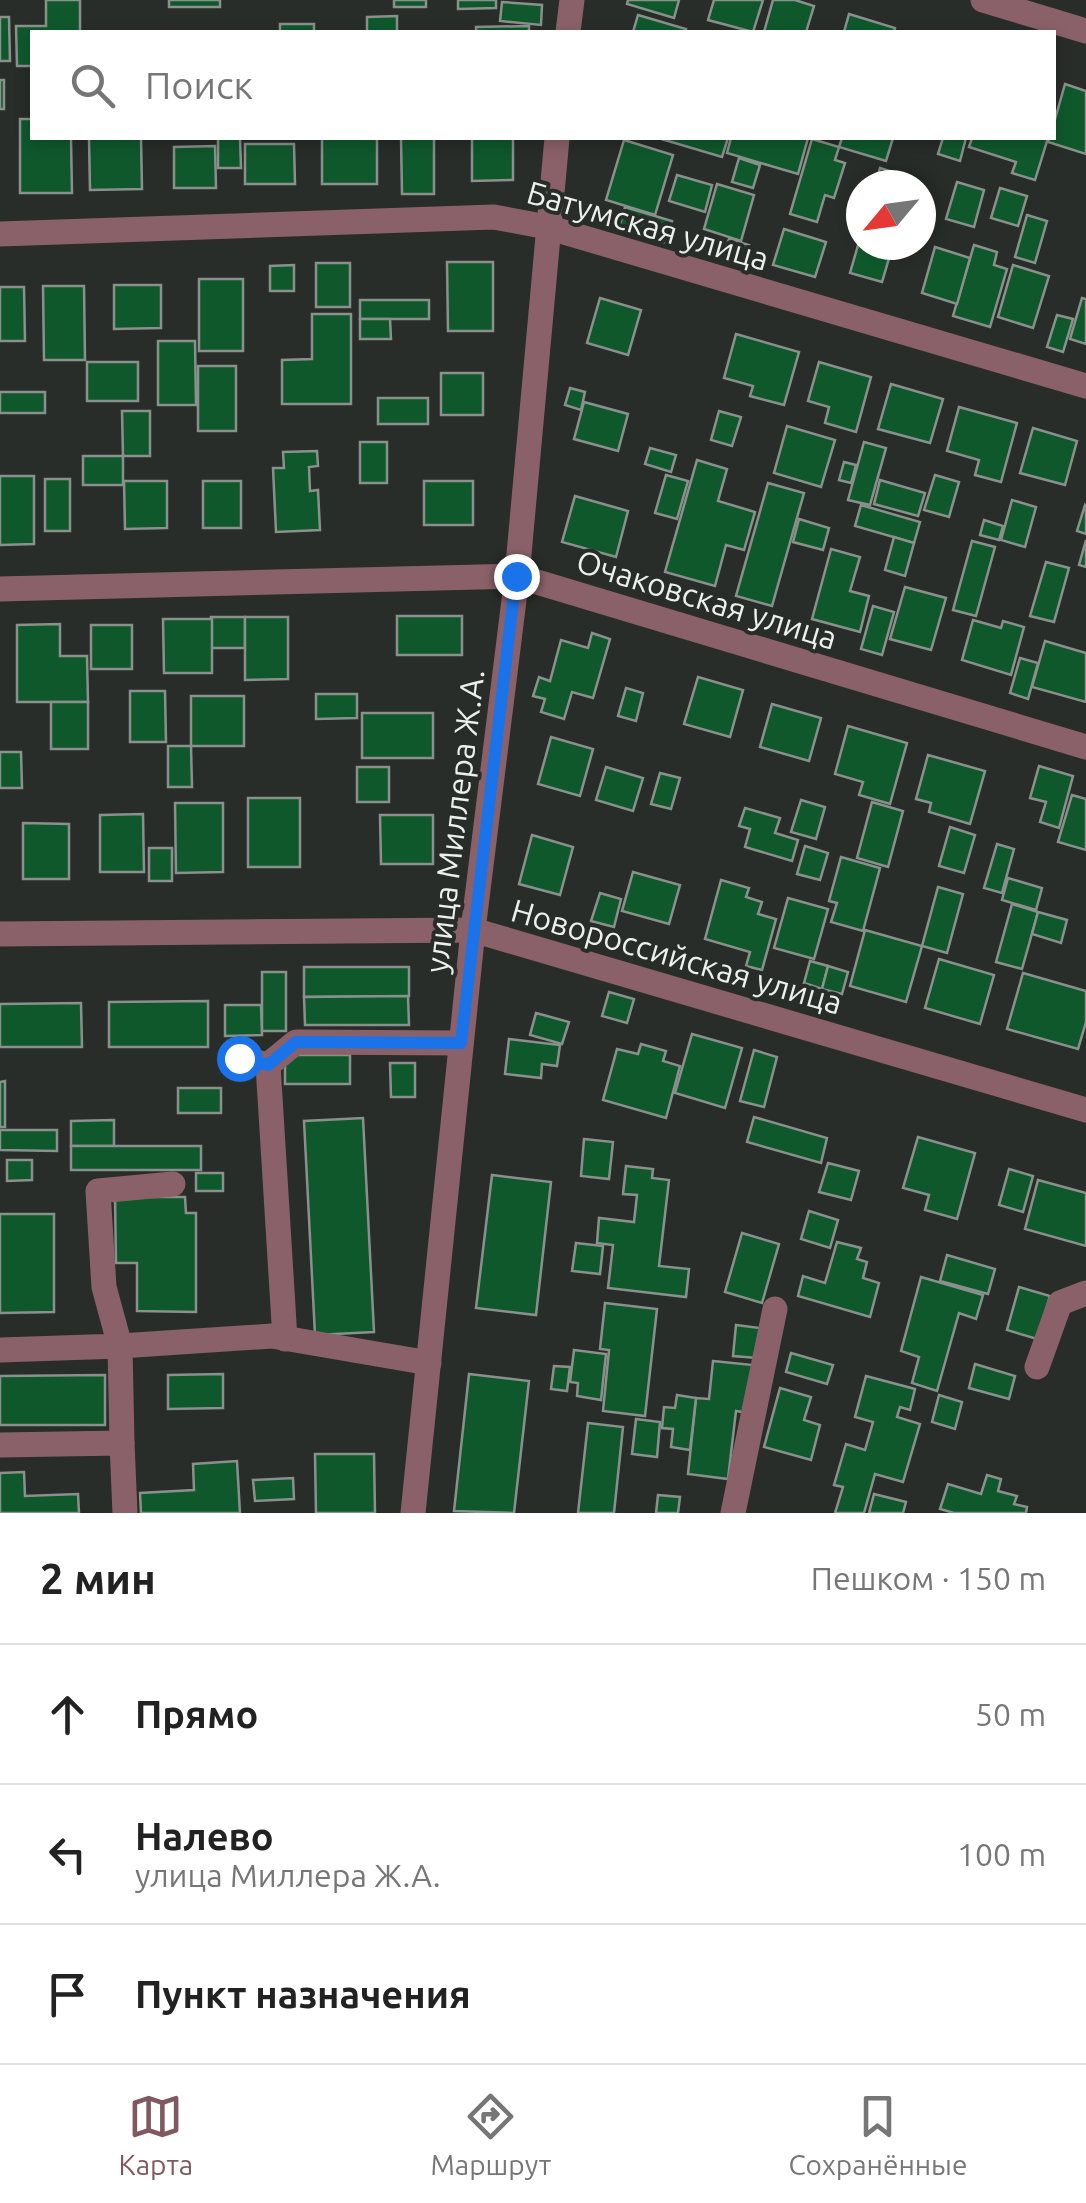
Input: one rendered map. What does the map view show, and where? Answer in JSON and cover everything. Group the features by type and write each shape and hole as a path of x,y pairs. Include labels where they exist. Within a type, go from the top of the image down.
{"street":[{"path":"568,30 572,0"},
{"path":"983,0 1086,31"},
{"name":"улица Миллера Ж.А.","path":"413,1513 473,930 516,576 557,140"},
{"name":"Батумская улица","path":"0,234 494,216 547,227 1086,386"},
{"name":"Очаковская улица","path":"0,589 516,576 1086,746"},
{"name":"Новороссийская улица","path":"0,934 473,930 1086,1110"},
{"path":"268,1065 296,1042 461,1043"},
{"path":"239,1058 268,1065"},
{"path":"268,1065 285,1338"},
{"path":"126,1513 120,1346 104,1287 98,1191 174,1184"},
{"path":"1037,1367 1060,1303 1086,1293"},
{"path":"733,1513 776,1309"},
{"path":"0,1350 272,1336 429,1363"},
{"path":"0,1445 122,1443"}],"building":[{"path":"46,0 80,0 80,30 30,30 30,66 17,66 16,26 46,26"},
{"path":"169,0 220,0 220,7 169,7"},
{"path":"394,0 426,0 426,7 394,7"},
{"path":"458,0 496,0 496,8 458,9"},
{"path":"628,0 679,0 674,18 627,4"},
{"path":"714,0 763,0 754,30 708,20"},
{"path":"773,0 795,0 814,6 807,30 765,30"},
{"path":"502,2 542,5 541,25 500,21"},
{"path":"849,14 895,28 894,30 845,30"},
{"path":"638,15 686,29 686,30 634,30"},
{"path":"397,16 397,30 367,30 367,17"},
{"path":"0,17 9,17 10,61 0,61"},
{"path":"280,24 314,24 314,30 280,30"},
{"path":"529,26 529,30 476,30"},
{"path":"0,80 4,80 4,109 0,109"},
{"path":"1065,84 1086,91 1086,154 1048,142 1056,140 1056,116"},
{"path":"20,119 30,119 30,140 71,140 72,193 20,193"},
{"path":"89,140 141,140 142,189 90,190"},
{"path":"218,140 240,140 241,168 218,168"},
{"path":"322,140 377,140 377,184 322,184"},
{"path":"401,140 434,140 434,194 402,194"},
{"path":"472,140 513,140 513,180 472,181"},
{"path":"624,140 673,155 655,215 606,200"},
{"path":"665,140 727,140 722,157"},
{"path":"730,140 807,140 798,174 727,153"},
{"path":"812,140 839,147 835,160 845,163 834,198 825,195 817,222 790,214"},
{"path":"841,140 892,140 886,161 839,147"},
{"path":"942,140 965,140 960,161 938,154"},
{"path":"971,140 1047,140 1035,180 1012,173 1016,162 969,147"},
{"path":"245,144 294,144 295,184 245,184"},
{"path":"215,146 216,188 174,188 174,147"},
{"path":"739,158 760,165 753,188 732,182"},
{"path":"677,175 712,185 705,212 669,201"},
{"path":"957,182 984,190 974,227 946,219"},
{"path":"717,184 754,195 741,241 704,229"},
{"path":"1000,188 1027,196 1018,226 991,218"},
{"path":"625,207 672,221 666,243 619,228"},
{"path":"1027,215 1047,221 1035,263 1015,257"},
{"path":"784,229 826,242 815,277 773,265"},
{"path":"729,239 749,245 744,262 723,255"},
{"path":"974,245 997,252 994,265 1007,269 990,327 953,316"},
{"path":"936,247 970,258 957,304 922,293 931,260 936,260"},
{"path":"854,260 889,260 882,282 850,273"},
{"path":"447,262 493,262 493,331 448,331"},
{"path":"316,263 350,263 350,307 316,307"},
{"path":"294,265 294,291 270,291 270,266"},
{"path":"1013,265 1049,276 1033,328 998,317"},
{"path":"199,279 243,279 243,351 199,351"},
{"path":"114,285 161,285 161,328 114,329"},
{"path":"43,286 84,286 85,360 44,360"},
{"path":"0,287 24,287 25,341 0,341"},
{"path":"600,298 641,310 628,355 587,343"},
{"path":"1082,298 1086,299 1086,344 1070,339"},
{"path":"360,300 429,300 429,319 360,319"},
{"path":"312,314 351,314 351,404 282,404 282,360 312,359"},
{"path":"1057,315 1073,319 1063,352 1047,347"},
{"path":"360,319 390,319 391,339 360,339"},
{"path":"736,334 799,352 784,405 750,396 753,386 724,378"},
{"path":"158,341 195,341 196,405 158,405"},
{"path":"87,362 138,362 138,401 87,401"},
{"path":"819,362 871,377 856,432 825,423 829,407 808,401"},
{"path":"198,366 236,366 236,431 198,431"},
{"path":"441,373 483,373 483,415 441,415"},
{"path":"891,384 943,399 930,443 878,429"},
{"path":"570,388 585,392 581,410 565,405"},
{"path":"0,392 45,392 45,413 0,413"},
{"path":"378,398 428,398 428,424 378,424"},
{"path":"584,402 628,414 618,451 574,439"},
{"path":"959,407 1017,423 1001,482 975,475 979,460 947,451"},
{"path":"122,411 150,411 150,456 123,456"},
{"path":"719,411 741,417 732,446 711,440"},
{"path":"787,426 835,440 821,487 774,473"},
{"path":"1033,428 1077,441 1065,485 1020,473"},
{"path":"360,442 387,442 387,483 360,483"},
{"path":"864,442 886,448 870,505 848,500"},
{"path":"650,448 676,455 671,472 645,464"},
{"path":"317,451 318,466 309,467 310,491 318,490 320,530 276,532 273,468 284,468 283,452"},
{"path":"83,456 123,456 123,485 83,485"},
{"path":"697,460 727,469 718,501 755,512 744,550 726,545 715,586 665,572"},
{"path":"844,462 856,465 851,483 839,480"},
{"path":"666,475 688,481 677,519 655,513"},
{"path":"935,475 959,482 949,517 924,510"},
{"path":"0,476 34,476 34,544 0,545"},
{"path":"45,479 70,479 70,531 45,531"},
{"path":"880,480 925,493 918,516 874,504"},
{"path":"124,481 167,481 167,528 125,529"},
{"path":"203,481 241,481 241,528 203,528"},
{"path":"424,481 473,481 473,525 424,525"},
{"path":"768,483 804,493 772,606 736,596"},
{"path":"575,496 628,511 616,557 562,542"},
{"path":"1012,500 1036,507 1025,547 1001,540"},
{"path":"861,505 920,522 914,543 855,526"},
{"path":"1086,506 1086,534 1077,531"},
{"path":"799,519 829,528 823,550 793,542"},
{"path":"984,520 1003,526 999,540 980,535"},
{"path":"894,537 914,543 905,576 885,570"},
{"path":"1086,540 1086,567 1079,565"},
{"path":"972,541 995,547 976,616 953,610"},
{"path":"831,549 860,557 850,591 869,596 860,632 812,619"},
{"path":"1046,562 1069,568 1054,622 1030,616"},
{"path":"905,587 946,598 931,650 890,639"},
{"path":"873,606 894,612 882,655 861,649"},
{"path":"397,616 462,616 462,655 397,655"},
{"path":"211,617 245,617 245,648 211,648"},
{"path":"245,617 288,617 288,679 245,680"},
{"path":"163,619 212,619 212,673 164,673"},
{"path":"973,620 1001,628 1003,621 1024,627 1011,675 962,660"},
{"path":"60,624 60,656 87,656 88,702 17,702 17,625"},
{"path":"91,625 132,625 132,669 91,669"},
{"path":"592,633 610,639 593,698 572,692 564,719 541,712 545,699 533,696 539,677 550,681 561,640 588,648"},
{"path":"1045,641 1086,653 1086,702 1032,687"},
{"path":"1020,658 1038,663 1028,699 1010,693"},
{"path":"698,677 743,690 730,737 684,724"},
{"path":"626,688 643,693 636,721 618,716"},
{"path":"130,691 165,691 166,742 130,742"},
{"path":"316,694 357,694 357,718 316,719"},
{"path":"191,696 244,696 244,746 191,746"},
{"path":"51,702 88,702 88,749 51,749"},
{"path":"772,704 821,718 809,761 760,747"},
{"path":"362,713 433,713 433,758 362,758"},
{"path":"848,726 907,743 890,804 859,795 863,782 835,774"},
{"path":"551,737 593,749 580,796 538,784"},
{"path":"168,746 191,746 192,787 168,787"},
{"path":"0,752 21,752 22,788 0,788"},
{"path":"928,755 985,771 970,824 929,812 931,803 916,799"},
{"path":"1039,766 1073,776 1059,828 1040,822 1046,802 1030,798"},
{"path":"357,767 389,767 389,802 357,802"},
{"path":"606,767 643,778 633,811 596,800"},
{"path":"660,773 680,778 671,809 651,804"},
{"path":"1072,795 1086,799 1086,850 1058,842"},
{"path":"248,798 300,798 300,867 248,867"},
{"path":"801,800 825,807 816,839 791,832"},
{"path":"872,802 903,811 888,867 857,858"},
{"path":"175,803 223,803 223,872 176,873"},
{"path":"745,808 780,818 775,833 798,840 792,861 745,847 750,829 739,826"},
{"path":"143,814 144,872 100,872 100,815"},
{"path":"380,815 433,815 433,864 381,864"},
{"path":"23,823 69,824 69,879 23,879"},
{"path":"950,827 975,835 964,873 939,866"},
{"path":"532,835 573,847 560,895 519,884"},
{"path":"997,844 1014,849 1002,893 984,888"},
{"path":"805,846 828,853 820,880 797,874"},
{"path":"149,848 172,848 172,881 149,881"},
{"path":"841,857 880,868 863,931 831,922 837,903 829,901"},
{"path":"633,872 680,885 669,924 622,911"},
{"path":"1008,878 1042,888 1036,910 1002,900"},
{"path":"721,880 749,888 746,897 762,902 758,914 776,919 762,970 746,966 750,952 705,939"},
{"path":"938,887 963,894 947,953 922,946"},
{"path":"600,893 621,899 614,927 591,921"},
{"path":"788,898 828,909 814,959 774,948"},
{"path":"1012,904 1038,912 1022,969 996,962"},
{"path":"1038,912 1067,920 1061,943 1032,934"},
{"path":"865,930 922,946 906,1002 850,986"},
{"path":"939,959 994,975 980,1024 925,1008"},
{"path":"810,961 828,966 822,989 804,983"},
{"path":"828,966 848,972 842,994 822,989"},
{"path":"304,967 409,967 409,996 304,997"},
{"path":"262,972 286,972 286,1031 262,1031"},
{"path":"1023,973 1086,991 1086,1022 1078,1049 1007,1029"},
{"path":"609,992 634,999 627,1023 602,1016"},
{"path":"408,996 409,1025 305,1025 304,997"},
{"path":"208,1001 208,1047 109,1047 109,1002"},
{"path":"81,1003 82,1047 0,1047 0,1004"},
{"path":"225,1005 261,1005 262,1035 225,1036"},
{"path":"536,1013 569,1022 562,1044 530,1035"},
{"path":"692,1034 742,1048 725,1108 675,1093"},
{"path":"509,1039 560,1045 557,1066 542,1064 541,1078 505,1074"},
{"path":"641,1044 666,1051 663,1061 680,1066 666,1118 603,1100 617,1049 638,1054"},
{"path":"754,1050 777,1057 764,1107 740,1101"},
{"path":"285,1055 350,1055 350,1084 285,1084"},
{"path":"390,1063 415,1063 415,1097 391,1097"},
{"path":"5,1081 5,1127 0,1127 0,1082"},
{"path":"178,1088 221,1088 221,1113 178,1113"},
{"path":"754,1117 827,1138 821,1163 747,1142"},
{"path":"363,1118 374,1332 315,1335 304,1121"},
{"path":"114,1120 114,1146 71,1146 71,1121"},
{"path":"0,1130 57,1130 57,1151 0,1150"},
{"path":"918,1137 975,1153 957,1219 925,1210 929,1195 903,1188"},
{"path":"584,1139 613,1142 609,1179 581,1176"},
{"path":"71,1146 201,1146 201,1170 71,1170"},
{"path":"7,1160 32,1160 32,1180 7,1181"},
{"path":"828,1163 859,1171 851,1200 819,1192"},
{"path":"626,1166 653,1169 652,1178 669,1180 659,1266 689,1269 686,1297 608,1288 613,1245 597,1243 599,1218 634,1222 637,1195 623,1194"},
{"path":"1009,1169 1033,1176 1023,1212 999,1205"},
{"path":"196,1173 223,1173 223,1191 196,1191"},
{"path":"492,1175 551,1182 536,1315 476,1308"},
{"path":"1038,1180 1086,1193 1086,1246 1025,1229"},
{"path":"115,1197 185,1197 186,1213 196,1213 196,1312 137,1311 137,1263 116,1263"},
{"path":"809,1211 838,1220 830,1248 801,1239"},
{"path":"0,1214 54,1214 54,1312 0,1313"},
{"path":"742,1233 779,1244 762,1303 725,1292"},
{"path":"837,1242 861,1248 857,1259 867,1262 863,1278 879,1283 870,1317 798,1296 803,1276 825,1283"},
{"path":"576,1243 603,1246 600,1274 572,1271"},
{"path":"947,1255 995,1269 988,1294 940,1281"},
{"path":"921,1277 983,1295 976,1319 959,1313 937,1391 912,1383 919,1357 901,1351"},
{"path":"1019,1287 1050,1296 1037,1339 1007,1330"},
{"path":"605,1303 657,1309 645,1416 603,1411 609,1350 600,1349"},
{"path":"736,1325 760,1328 757,1358 733,1356"},
{"path":"574,1350 606,1354 601,1400 577,1396 578,1383 570,1382"},
{"path":"791,1353 833,1365 827,1384 786,1372"},
{"path":"713,1361 753,1365 748,1413 736,1411 728,1479 688,1474 696,1398 709,1399"},
{"path":"975,1364 1015,1376 1009,1399 969,1388"},
{"path":"554,1366 570,1367 567,1391 551,1389"},
{"path":"223,1374 223,1408 168,1409 168,1375"},
{"path":"469,1374 529,1381 514,1513 454,1511"},
{"path":"105,1375 105,1425 0,1425 0,1376"},
{"path":"866,1376 915,1389 910,1410 900,1407 897,1417 920,1424 903,1482 875,1474 864,1513 835,1513 843,1487 834,1485 846,1444 865,1450 873,1422 855,1417"},
{"path":"780,1388 811,1397 804,1420 820,1425 811,1460 764,1447"},
{"path":"677,1395 696,1398 690,1450 671,1447 673,1429 662,1428 664,1407 675,1408"},
{"path":"939,1395 962,1402 955,1429 932,1422"},
{"path":"636,1419 660,1422 657,1457 632,1454"},
{"path":"588,1423 623,1427 614,1513 578,1513"},
{"path":"315,1454 374,1454 375,1513 316,1513"},
{"path":"237,1461 240,1513 141,1513 140,1493 194,1490 193,1464"},
{"path":"24,1472 25,1496 78,1494 79,1513 0,1513 0,1473"},
{"path":"987,1475 1001,1479 998,1491 1017,1496 1014,1504 1027,1507 1026,1513 954,1513 940,1509 948,1484 981,1494"},
{"path":"293,1478 294,1499 255,1501 253,1480"},
{"path":"874,1494 906,1502 903,1513 869,1513"},
{"path":"658,1495 680,1497 678,1513 656,1513"}],"route":[{"path":"239,1058 268,1065 296,1042 461,1043 516,576"}]}
